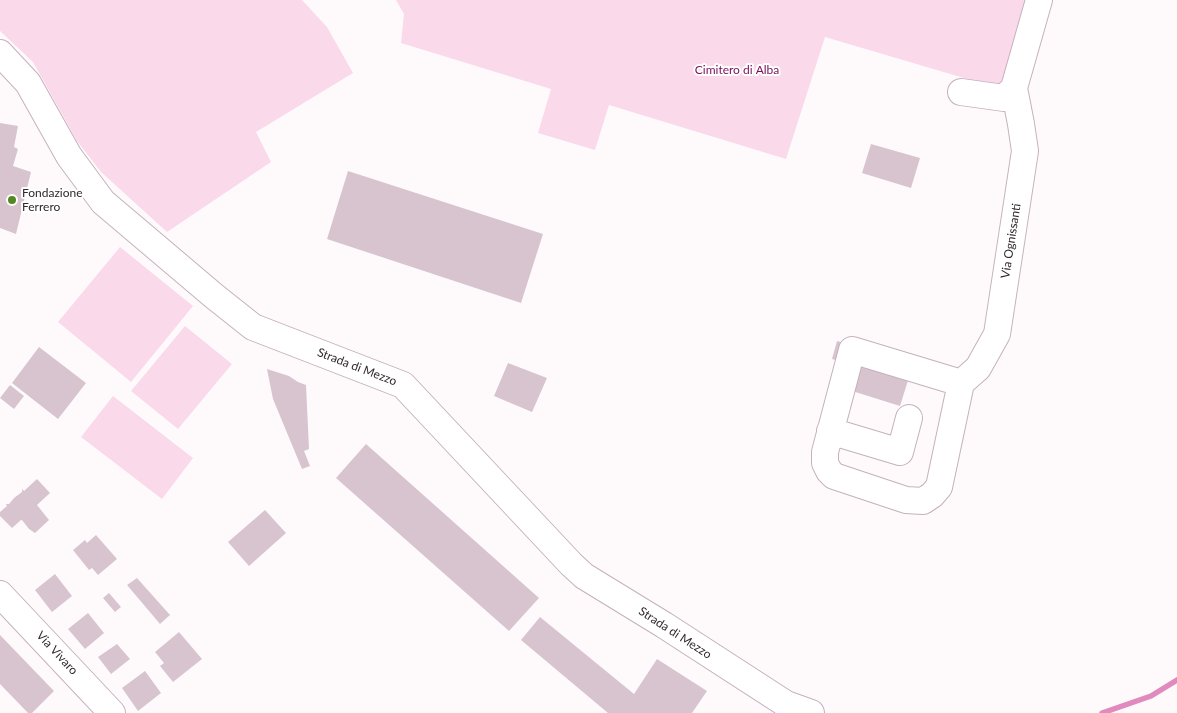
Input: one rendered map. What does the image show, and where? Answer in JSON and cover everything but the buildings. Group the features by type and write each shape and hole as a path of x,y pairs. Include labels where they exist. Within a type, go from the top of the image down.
{"street":[{"name":"Via Ognissanti","path":"961,383 978,368 997,334 1025,150 1022,124 1014,88 1039,0"},
{"name":"Strada di Mezzo","path":"0,53 28,84 70,156 104,202 214,296 253,327 403,385 570,564 584,576 786,704 811,713"},
{"path":"961,92 1004,98 1014,88"},
{"path":"852,350 961,383 939,487 923,501 906,500 834,476 828,471 825,462 825,452 852,350"},
{"path":"830,431 900,452 909,418"},
{"name":"Via Vivaro","path":"0,594 112,713"}],"green space":[{"path":"0,0 302,0 327,27 353,73 256,132 271,162 167,232 101,172 77,141 33,62 0,31"},
{"name":"Cimitero di Alba","path":"396,0 1027,0 1001,89 825,37 786,159 609,105 595,150 538,133 551,89 401,43 404,14"},
{"path":"120,247 193,306 131,382 58,322"},
{"path":"185,326 232,364 178,429 131,391"},
{"path":"113,396 193,458 162,499 81,437"}],"waterway":[{"path":"1102,713 1151,696 1177,680"}],"place":[{"name":"Fondazione Ferrero","path":"12,200"}]}
